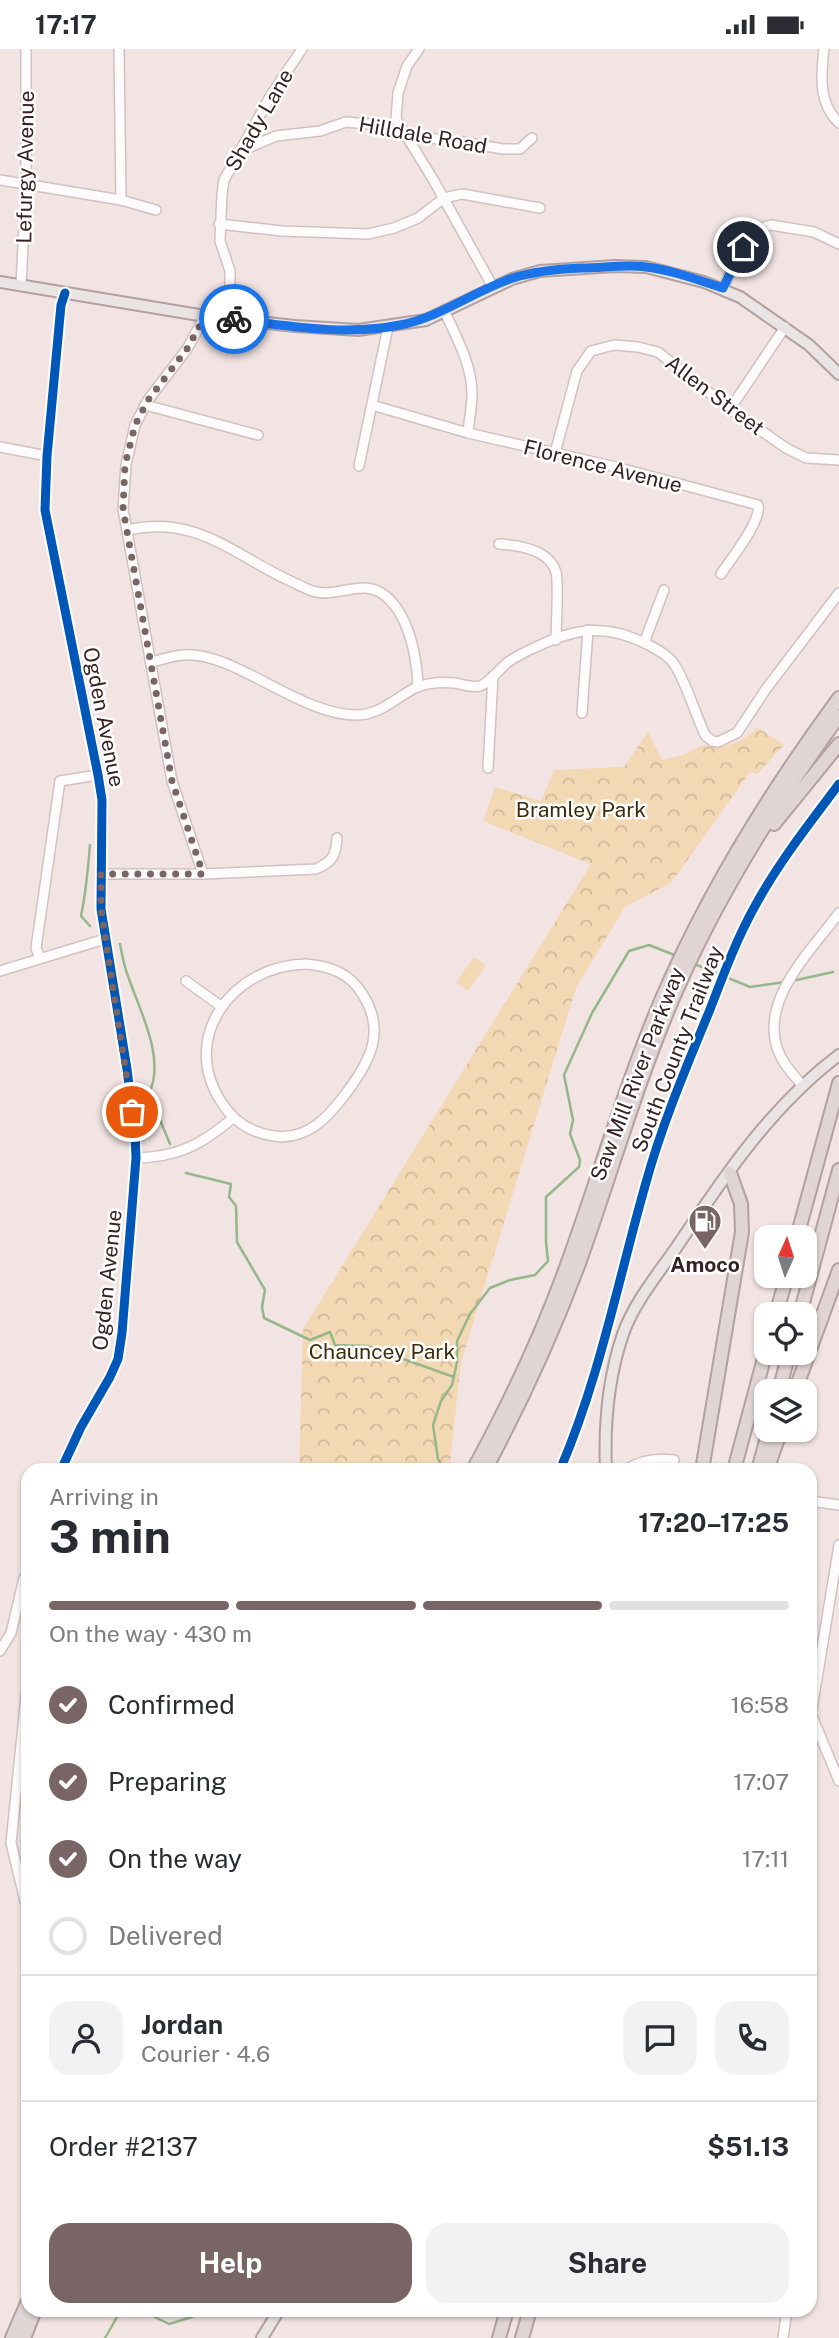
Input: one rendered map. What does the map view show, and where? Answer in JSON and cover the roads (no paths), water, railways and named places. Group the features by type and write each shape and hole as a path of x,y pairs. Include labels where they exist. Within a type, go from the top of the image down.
{"highway":[{"name":"Saw Mill River Parkway","path":"477,1463 514,1390 548,1313 647,1036 751,828 839,698"},
{"name":"Saw Mill River Parkway","path":"692,946 783,797 839,716"},
{"path":"734,878 839,744"},
{"name":"Saw Mill River Parkway","path":"489,1463 527,1387 566,1296 680,971"},
{"path":"800,1225 839,1083"},
{"path":"803,1302 839,1170"},
{"path":"703,1463 742,1232 741,1204 730,1173"},
{"path":"799,1379 839,1270"},
{"path":"736,1463 762,1365"},
{"path":"760,1463 766,1442"},
{"path":"770,1463 777,1442"},
{"path":"12,2338 21,2317"},
{"path":"24,2338 33,2317"},
{"path":"499,2338 505,2317"},
{"path":"522,2338 528,2317"}],"main road":[{"path":"0,282 205,316 358,330 426,320 493,287 540,271 615,266 646,267 723,288 755,305 834,365 839,374"},
{"path":"606,1463 609,1392 626,1326 654,1279 707,1202 767,1122 802,1085 839,1055"},
{"path":"262,2338 275,2317"}],"street":[{"name":"Lefurgy Avenue","path":"21,285 26,185 26,49"},
{"path":"119,49 121,200"},
{"name":"Shady Lane","path":"230,319 230,271 220,241 219,224 225,180 271,95 302,49"},
{"path":"419,49 407,66 398,93 396,119 493,287"},
{"path":"824,49 821,74 825,103 839,123"},
{"name":"Hilldale Road","path":"234,160 248,148 276,136 320,131 346,122 368,124 404,136 512,150 520,149 532,138"},
{"path":"0,180 121,200 156,210"},
{"path":"219,224 282,231 368,234 394,228 418,218 444,198 461,194 540,208"},
{"path":"723,288 743,247 755,230 771,225 814,232 839,244"},
{"name":"Ogden Avenue","path":"65,293 61,305 47,456 47,524 102,800 101,909 127,1069 136,1159 118,1359 65,1463"},
{"path":"444,310 465,356 471,378 468,433"},
{"path":"203,874 172,781 123,509 125,465 135,425 145,405 187,349 205,316"},
{"path":"359,466 388,327"},
{"path":"730,409 785,327"},
{"name":"Allen Street","path":"555,453 577,371 591,351 614,345 657,352 730,409 786,448 806,458 839,460"},
{"path":"145,405 258,435"},
{"name":"Florence Avenue","path":"372,405 468,433 648,475 687,488 758,505 756,521 720,574"},
{"path":"0,447 47,456"},
{"path":"127,530 144,527 182,529 211,537 266,569 315,592 337,593 351,588 370,587 384,595 398,612 409,634 418,687"},
{"path":"499,544 517,545 545,556 556,571 556,640"},
{"path":"644,643 664,590"},
{"path":"151,662 183,654 201,656 219,661 293,697 330,710 356,715 373,713 418,687 432,683 477,687 486,683 509,662 537,646 589,630 607,629 660,651 675,665 705,735 712,741 724,741 737,733 766,689 839,593"},
{"path":"582,713 589,630"},
{"path":"488,768 493,676"},
{"path":"40,958 36,948 60,781 98,775"},
{"path":"101,874 203,874 316,869 331,863 336,853 337,838"},
{"path":"802,1085 787,1068 777,1047 775,1023 780,997 839,913"},
{"path":"0,971 105,939"},
{"path":"282,965 328,967 349,978 366,1000 374,1019 373,1043 362,1070 334,1109 315,1127 294,1135 272,1136 247,1128 233,1118 213,1090 206,1068 207,1042 222,1007 237,989 261,972 282,965"},
{"path":"186,981 222,1007"},
{"path":"136,1159 159,1157 196,1145 233,1118"},
{"path":"645,1463 659,1458 674,1460"},
{"path":"817,1502 839,1506"},
{"path":"817,1681 839,1545"},
{"path":"0,1651 11,1633 21,1591"},
{"path":"817,1732 839,1781"},
{"path":"21,1745 11,1843 21,1890"},
{"path":"783,2338 786,2317"}],"waterway":[{"path":"90,845 81,916 90,926"},
{"path":"120,944 125,968 153,1048 154,1078 150,1091 159,1103 158,1115 170,1144"},
{"path":"440,1463 433,1425 441,1401 452,1385 457,1362 457,1341 470,1314 490,1288 510,1280 535,1275 548,1261 546,1197 579,1167 580,1160 570,1134 573,1120 564,1075 592,1013 629,951 649,945 677,956"},
{"path":"692,963 750,987 785,982"},
{"path":"792,981 833,972"},
{"path":"186,1173 231,1184 229,1197 236,1206 237,1242 265,1290 262,1307 264,1318 310,1340 330,1332 335,1345 367,1346 454,1377"},
{"path":"105,2338 117,2317"},
{"path":"155,2317 169,2324 192,2317"}],"place":[{"name":"Amoco","path":"705,1251"}],"park label":[{"name":"Bramley Park","path":"581,809"},
{"name":"Chauncey Park","path":"382,1351"}]}
